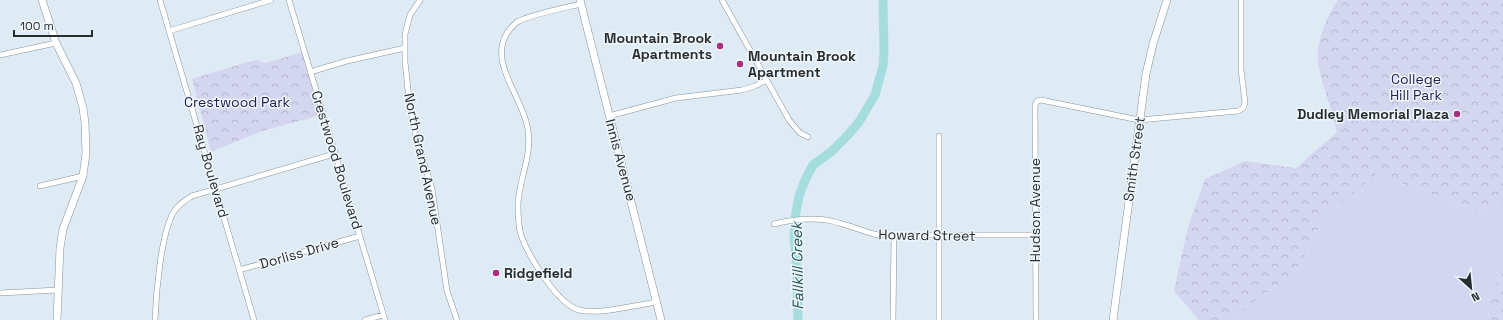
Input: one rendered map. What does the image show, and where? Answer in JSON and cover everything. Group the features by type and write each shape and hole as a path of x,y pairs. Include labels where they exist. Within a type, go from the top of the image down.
{"street":[{"path":"42,0 56,43 76,83 84,108 86,123 86,153 83,176 63,229 60,248 57,320"},
{"name":"Ray Boulevard","path":"160,0 254,320"},
{"path":"169,31 271,0"},
{"name":"Crestwood Boulevard","path":"289,0 384,317"},
{"name":"North Grand Avenue","path":"420,0 410,15 405,34 409,99 415,133 432,189 448,291 457,320"},
{"path":"722,0 794,127 800,133 808,137"},
{"name":"Smith Street","path":"1113,320 1139,120 1149,58 1166,0"},
{"path":"1139,120 1232,112 1243,108 1245,103 1242,69 1241,0"},
{"path":"581,2 518,22 513,25 504,40 501,49 502,64 523,108 528,130 528,154 518,203 521,235 539,270 557,293 571,306 579,310 599,311 657,302"},
{"name":"Innis Avenue","path":"581,2 661,320"},
{"path":"0,55 56,43"},
{"path":"310,72 347,61 405,48"},
{"path":"610,116 676,98 742,90 767,80"},
{"name":"Hudson Avenue","path":"1036,320 1035,105 1037,101 1041,100 1139,120"},
{"path":"939,136 939,320"},
{"path":"155,320 156,299 163,251 174,211 183,201 192,196 334,154"},
{"path":"40,186 83,176"},
{"name":"Howard Street","path":"774,224 800,219 823,219 866,233 878,235 1036,235"},
{"path":"893,320 894,235"},
{"name":"Dorliss Drive","path":"239,270 360,236"},
{"path":"0,293 58,290"},
{"path":"365,320 384,317"}],"green space":[{"name":"College Hill Park","path":"1338,0 1503,0 1503,202 1481,212 1376,174 1323,219 1298,269 1230,320 1199,320 1174,291 1188,227 1205,179 1245,161 1296,168 1337,132 1318,63 1318,48 1326,22"},
{"name":"Crestwood Park","path":"303,52 321,115 262,131 211,152 192,79 244,63 257,60 265,63"},
{"path":"1376,174 1481,212 1503,202 1503,273 1487,296 1489,320 1230,320 1298,269 1323,219"},
{"path":"1503,273 1503,320 1489,320 1487,296"}],"waterway":[{"name":"Fallkill Creek","path":"798,320 797,271 794,238 799,196 813,165 831,152 848,135 859,122 875,95 883,66 883,0"}],"place":[{"name":"Mountain Brook Apartments","path":"720,46"},
{"name":"Mountain Brook Apartment","path":"740,64"},
{"name":"Dudley Memorial Plaza","path":"1457,114"},
{"name":"Ridgefield","path":"496,273"}]}
